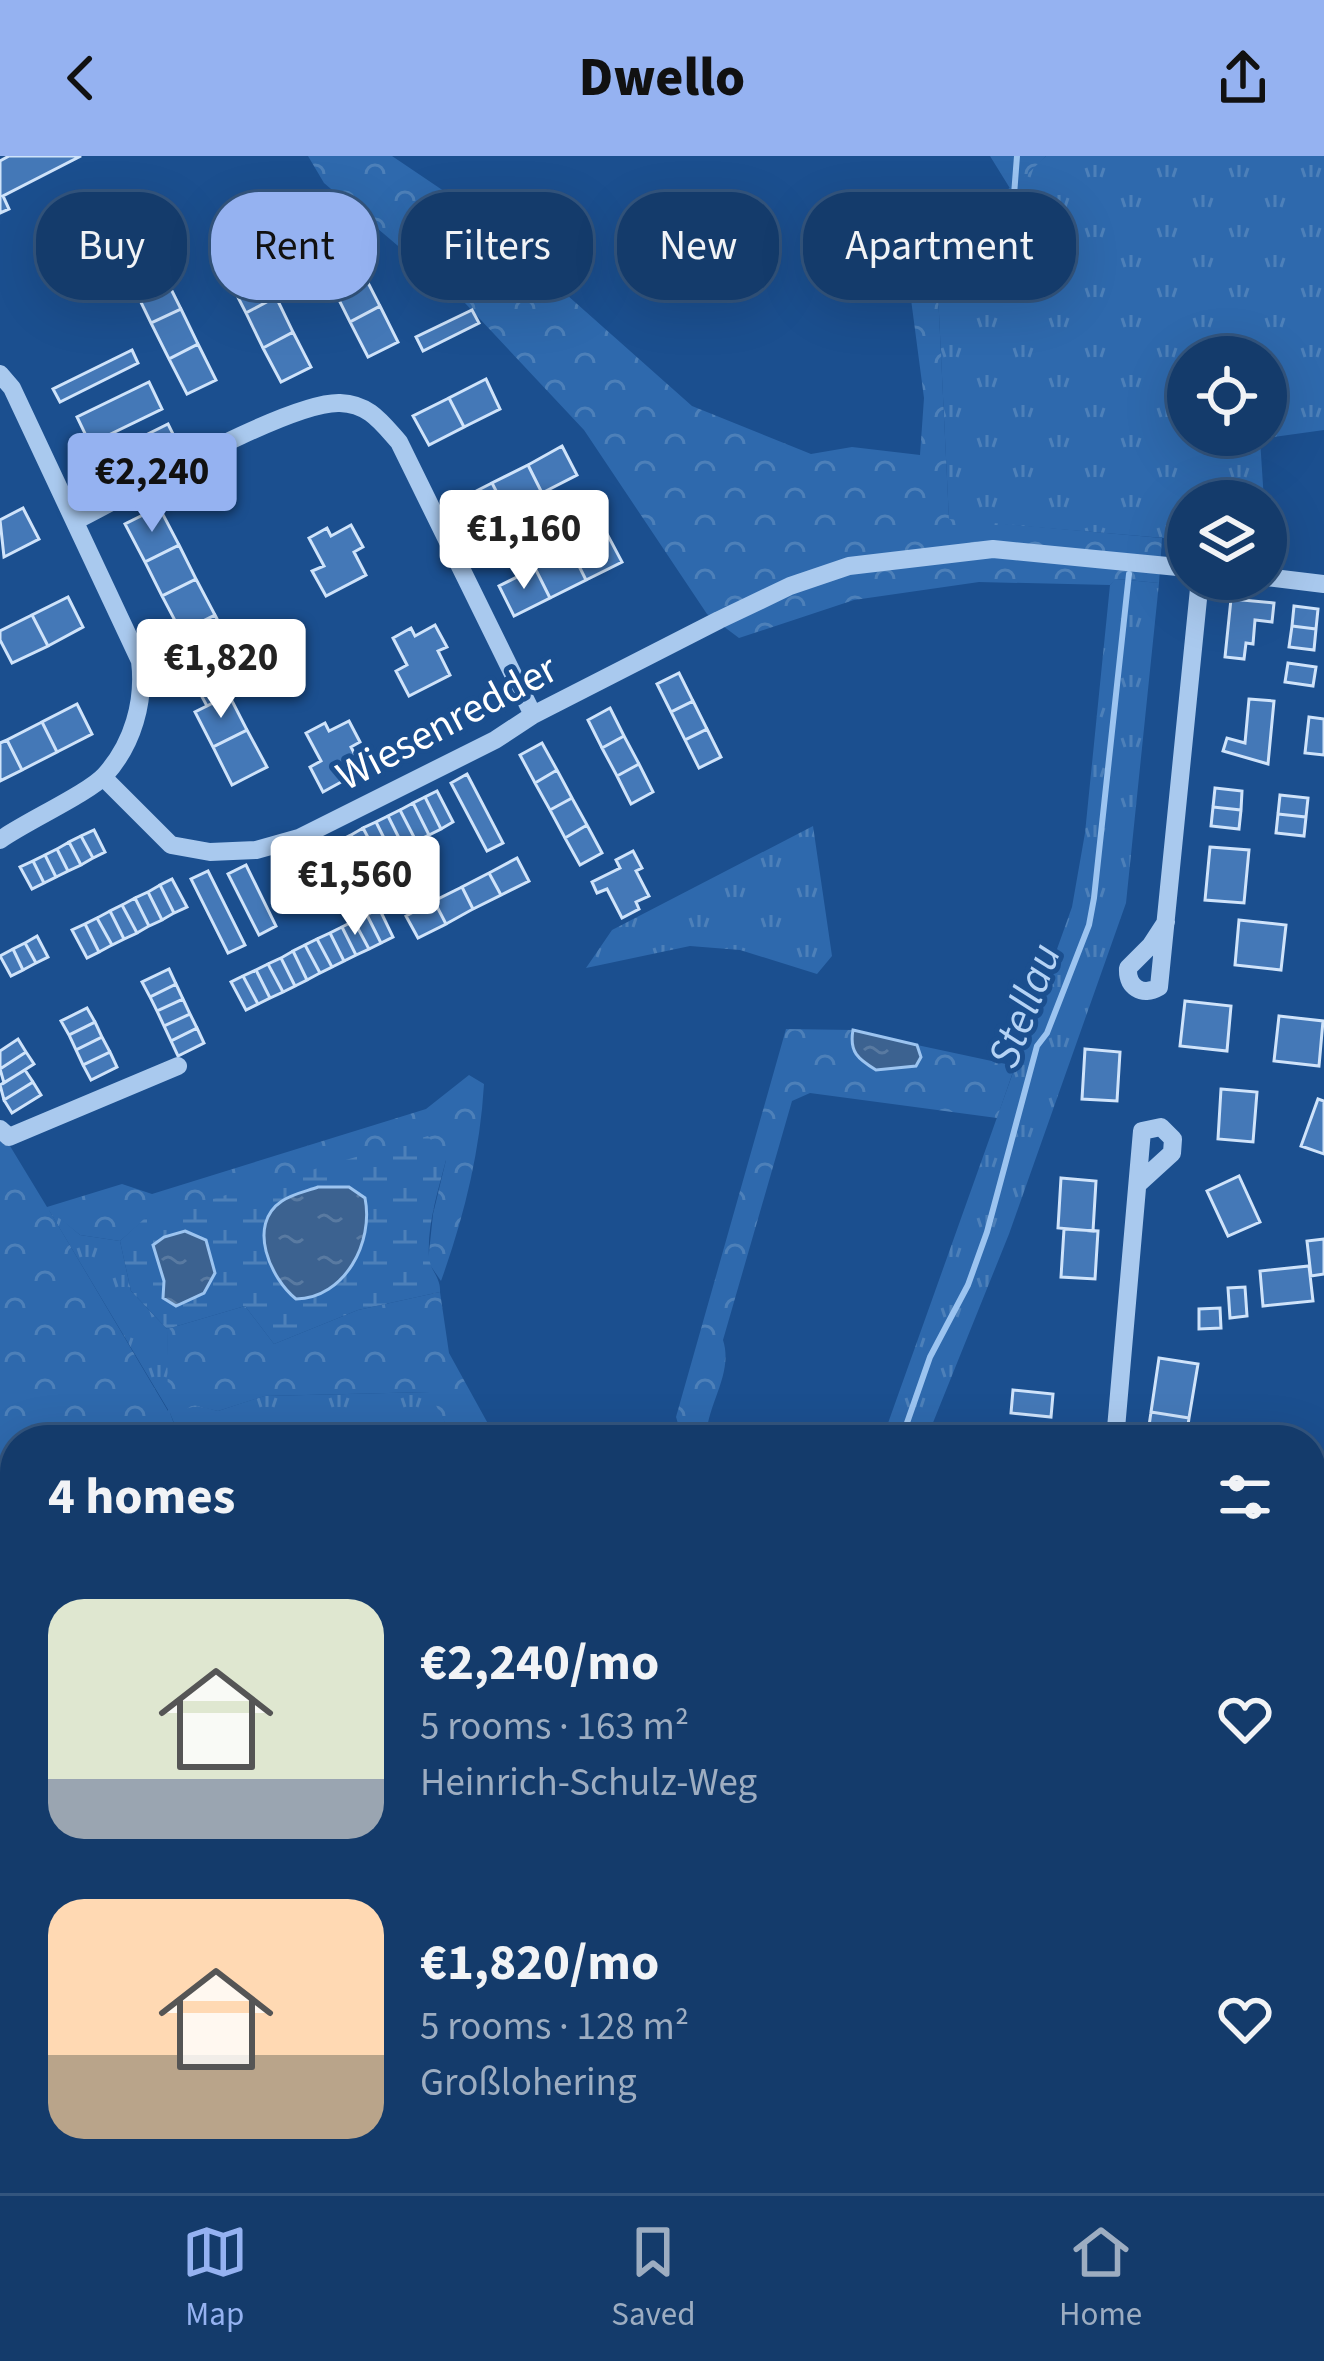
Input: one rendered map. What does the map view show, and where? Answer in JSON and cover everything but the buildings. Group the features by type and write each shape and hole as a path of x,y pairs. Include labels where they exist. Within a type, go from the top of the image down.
{"street":[{"path":"0,374 12,388 77,520 140,661 142,678 135,728 104,778 0,840"},
{"path":"77,520 284,416 338,403 371,410 399,442 533,716"},
{"name":"Wiesenredder","path":"104,778 172,844 210,852 256,850 299,838 754,603 849,566 993,549 1167,566"},
{"path":"1287,580 1324,584"},
{"path":"1166,922 1198,600"},
{"path":"0,1130 9,1137 178,1066"},
{"path":"1116,1425 1138,1184"}],"green space":[{"path":"308,156 392,156 445,192 401,192 401,248 377,228 377,192 335,192"},
{"path":"990,156 1046,156 1011,190"},
{"path":"1046,156 1324,156 1324,430 1287,435 1287,336 1167,336 1167,456 1261,456 1263,480 1167,480 1167,538 949,520 938,300 1076,300 1076,192 1005,192"},
{"path":"573,300 692,406 811,454 852,447 920,455 924,398 911,300 938,300 949,519 1162,538 1159,583 1117,579 1110,585 979,582 854,600 739,638 707,614 584,430 464,302"},
{"path":"1116,579 1159,583 1126,903 1009,1234 932,1425 887,1425 1072,907 1085,833 1110,585"},
{"path":"813,826 832,956 817,974 740,950 690,946 586,968 612,930"},
{"path":"786,1029 853,1030 851,1044 921,1057 917,1045 1015,1066 997,1118 810,1093 792,1101 723,1340 725,1365 707,1425 678,1425 676,1417"},
{"path":"469,1075 484,1084 475,1159 441,1281 428,1262 446,1160 145,1219 120,1241 80,1235 49,1210 168,1411 167,1329 245,1306 274,1344 358,1310 440,1292 449,1353 489,1425 446,1425 429,1392 265,1396 218,1411 196,1406 170,1413 174,1425 0,1425 0,1138 10,1146 47,1207 122,1184 152,1194 426,1109"},
{"path":"428,1136 446,1160 429,1245 440,1292 358,1310 274,1344 245,1306 167,1329 131,1291 120,1241 144,1219"},
{"path":"47,1207 80,1235 120,1241 131,1291 167,1329 170,1412 196,1405 218,1411 264,1396 430,1392 446,1425 175,1425"}],"water":[{"path":"853,1030 917,1045 921,1057 916,1066 876,1070 856,1054"},
{"path":"318,1187 349,1187 365,1198 365,1232 342,1278 329,1289 296,1299 271,1266 265,1224 282,1201"},
{"path":"185,1231 206,1240 215,1273 204,1293 176,1306 163,1298 164,1281 153,1245"}],"waterway":[{"name":"Stellau","path":"1014,192 1017,156"},
{"name":"Stellau","path":"906,1425 930,1357 968,1285 1037,1046 1047,1033 1089,925 1129,574"}]}
